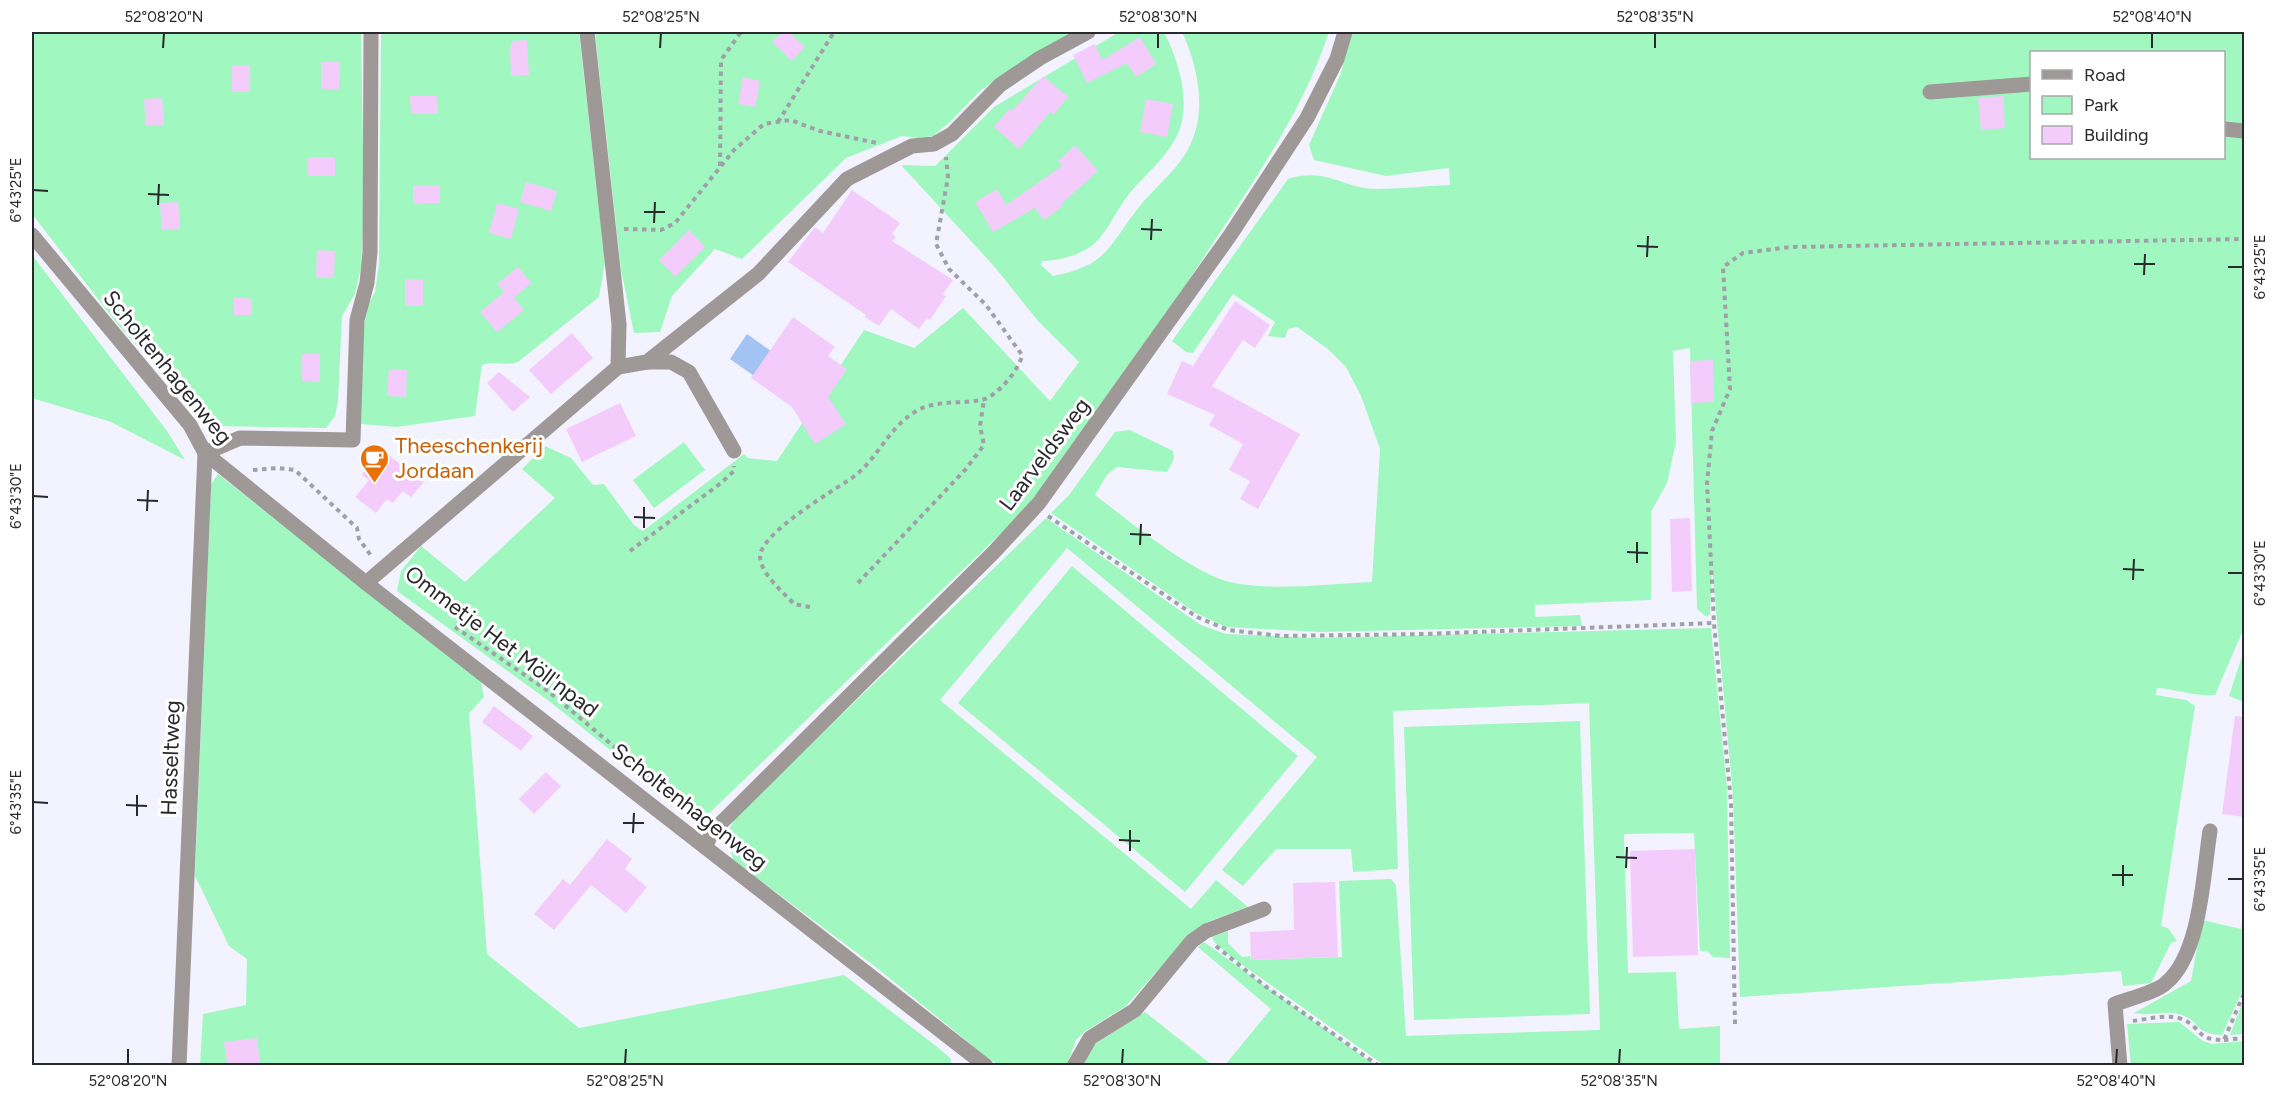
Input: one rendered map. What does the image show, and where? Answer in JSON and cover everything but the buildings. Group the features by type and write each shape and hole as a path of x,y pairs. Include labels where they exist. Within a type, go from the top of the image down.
{"street":[{"path":"206,453 240,438 353,440 357,320 367,283 370,252 370,32"},
{"path":"587,32 619,324 618,367"},
{"path":"648,362 758,274 847,179 912,146 934,144 952,134 1000,85 1040,58 1088,32"},
{"name":"Laarveldsweg","path":"705,847 713,831 994,552 1035,507 1231,234 1307,118 1337,59 1345,32"},
{"path":"1930,92 2030,84"},
{"name":"Scholtenhagenweg","path":"32,235 190,425 206,453 366,583 986,1065"},
{"path":"366,583 618,367 648,362 671,362 689,372 734,451"},
{"name":"Hasseltweg","path":"179,1065 206,453"},
{"path":"2120,1065 2115,1004 2166,984 2183,962 2195,929 2210,831"},
{"path":"1074,1065 1089,1038 1135,1010 1192,941 1201,934 1264,909"}],"path":[{"path":"720,167 721,60 741,32"},
{"path":"778,122 834,32"},
{"path":"609,228 661,230 675,223 734,150 764,124 790,120 863,142 912,146"},
{"path":"810,607 794,604 769,576 760,558 763,546 816,499 851,479 873,461 889,434 919,410 951,402 984,400 1009,379 1021,365 1022,355 986,305 949,269 936,244 948,177 945,151 934,144"},
{"path":"1735,1024 1731,803 1714,623 1707,483 1712,431 1730,388 1723,267 1743,253 1790,247 2244,239"},
{"path":"858,583 965,470 984,445 980,426 984,400"},
{"path":"630,551 734,471 734,451"},
{"path":"228,472 278,468 295,470 357,528 359,540 382,570"},
{"path":"1035,507 1197,617 1228,630 1282,636 1424,634 1714,623"},
{"name":"Ommetje Het Möll'npad","path":"449,622 548,692 677,800"},
{"path":"1201,934 1265,986 1379,1065"},
{"path":"2224,1040 2244,993"},
{"path":"2117,1023 2178,1018 2186,1021 2205,1037 2224,1040 2244,1038"}],"green space":[{"path":"32,32 361,32 364,207 361,267 355,294 342,316 338,401 335,416 326,428 220,426 195,409 119,326 32,214"},
{"path":"381,32 579,32 605,261 599,297 518,362 482,365 475,416 396,427 361,424 362,336 368,305 375,292 379,264"},
{"path":"595,32 1079,32 1012,69 980,91 933,136 919,138 902,136 846,158 742,259 715,249 672,296 660,332 634,333 621,270"},
{"path":"1119,32 1164,32 1180,75 1184,98 1182,121 1166,153 1126,198 1094,244 1069,257 1042,261 1041,265 1053,276 1086,266 1097,260 1113,243 1139,207 1174,169 1191,143 1198,115 1198,86 1192,58 1182,32 1329,32 1305,92 1257,176 1138,356 1044,485 1019,516 700,822 549,701 397,591 401,571 421,546 465,582 555,498 522,469 545,446 571,458 593,485 604,484 634,525 643,531 744,454 748,458 777,461 864,330 914,348 963,308 1050,401 1079,362 1038,321 993,265 901,165 935,166 994,107"},
{"path":"1351,32 2244,32 2244,628 2215,695 2157,688 2156,695 2186,700 2195,706 2161,926 2168,928 2177,941 2171,943 2151,983 2123,986 2121,971 1740,997 1733,796 1712,567 1710,615 1705,616 1697,609 1690,348 1673,351 1676,442 1667,483 1651,512 1651,600 1535,605 1535,617 1580,615 1582,626 1321,632 1226,627 1196,613 1051,513 1069,495 1115,432 1130,430 1173,451 1174,459 1167,472 1117,467 1107,475 1095,495 1182,559 1200,570 1234,583 1303,586 1372,582 1380,449 1361,396 1346,367 1328,349 1297,327 1288,329 1285,338 1268,336 1275,322 1233,294 1193,353 1186,352 1172,341 1288,179 1313,175 1375,189 1450,185 1449,168 1386,176 1314,160 1309,145 1341,73"},
{"path":"32,255 167,431 185,460 111,422 32,398"},
{"path":"684,442 705,470 654,508 633,480"},
{"path":"218,474 481,681 484,697 469,713 487,954 579,1028 844,975 936,1046 950,1058 952,1065 200,1065 203,1014 246,1005 247,959 229,946 195,876 211,484"},
{"path":"1046,518 1201,625 1226,634 1313,638 1711,628 1727,788 1730,958 1713,957 1707,951 1700,951 1694,833 1624,834 1628,973 1676,972 1679,1029 1720,1026 1720,1065 1384,1065 1230,956 1215,943 1212,937 1228,931 1228,943 1242,957 1250,956 1251,960 1342,957 1339,881 1391,879 1396,885 1406,1036 1600,1030 1589,703 1393,711 1398,869 1353,872 1351,849 1276,849 1243,886 1222,870 1317,757 1067,548 940,700 1191,909 1216,880 1248,907 1207,922 1192,932 1126,1006 1084,1032 1076,1040 1067,1065 999,1065 877,968 733,860 727,833 737,815"},
{"path":"1072,566 1298,756 1185,892 958,703"},
{"path":"2244,650 2244,702 2229,696"},
{"path":"1580,721 1590,1014 1414,1020 1404,727"},
{"path":"2244,908 2244,987 2222,1035 2202,1030 2188,1018 2176,1013 2134,1013 2191,981 2202,920 2241,929"},
{"path":"1204,942 1375,1065 1225,1065 1271,1009 1198,947"},
{"path":"2244,999 2244,1034 2230,1035"},
{"path":"1145,1012 1212,1065 1083,1066 1089,1051 1095,1044"},
{"path":"2179,1022 2203,1041 2212,1044 2244,1041 2244,1065 2131,1065 2127,1024"}],"water":[{"path":"747,334 795,368 778,393 730,359"}],"place":[{"name":"Theeschenkerij Jordaan","path":"374,484"}]}
